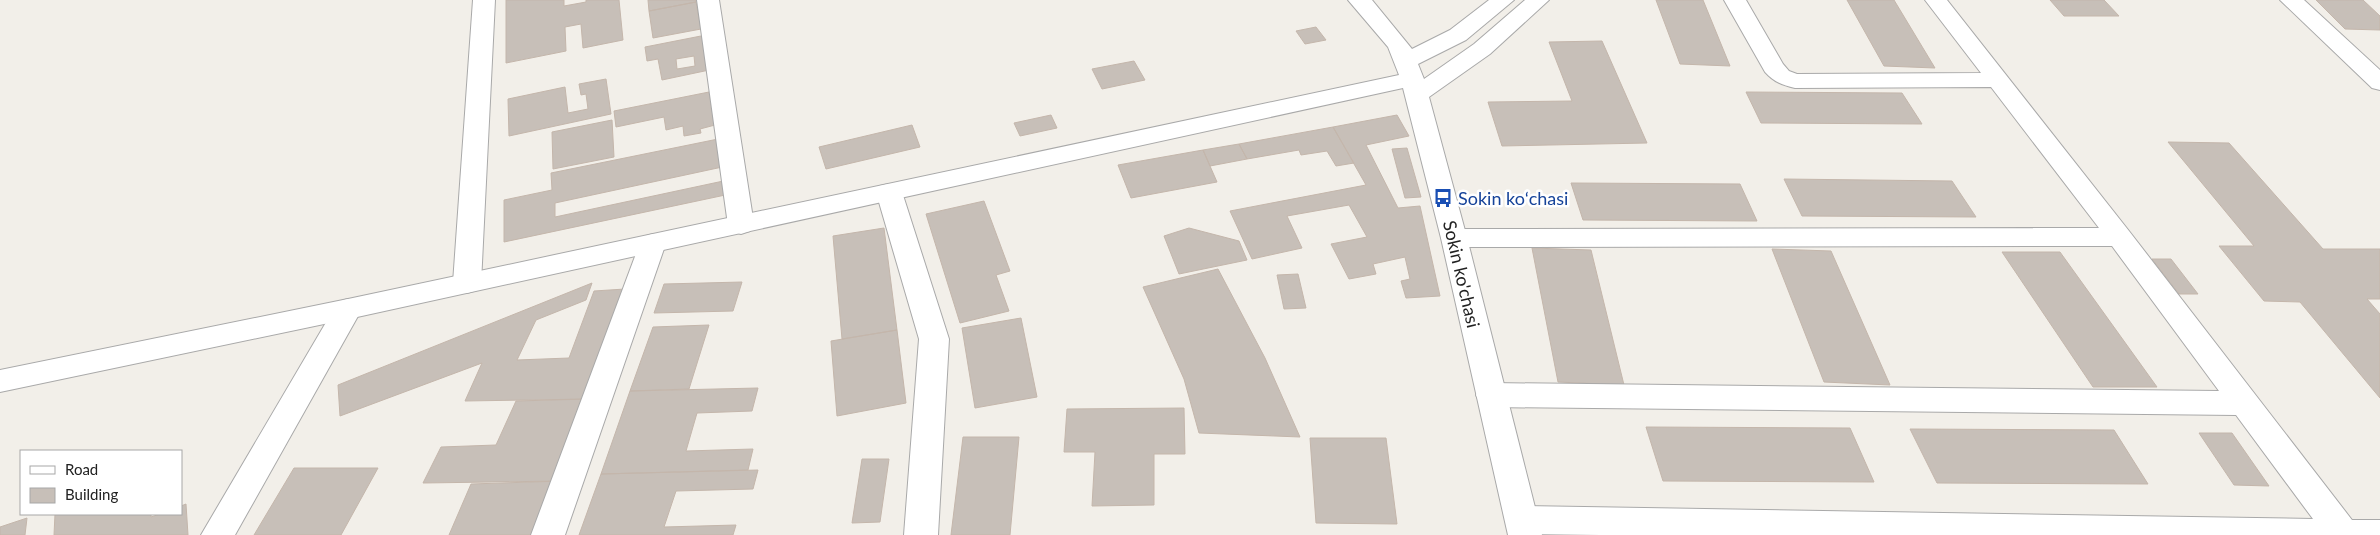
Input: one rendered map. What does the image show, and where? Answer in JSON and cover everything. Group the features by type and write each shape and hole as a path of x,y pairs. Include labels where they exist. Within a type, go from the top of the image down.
{"street":[{"path":"467,283 484,0"},
{"path":"708,0 741,225"},
{"name":"Sokin ko'chasi","path":"1359,0 1371,11 1399,46 1411,78 1454,238 1523,527"},
{"path":"1411,78 1458,35 1503,0"},
{"path":"0,381 741,225 1411,78 1482,49 1538,0"},
{"path":"1735,0 1773,67 1781,76 1795,81 1998,80"},
{"path":"1936,0 2120,237 2343,534"},
{"path":"2291,0 2378,79"},
{"path":"890,192 934,340 921,535"},
{"path":"1454,238 2120,237"},
{"path":"548,535 653,243"},
{"path":"218,535 348,309"},
{"path":"1490,395 2245,403"},
{"path":"1523,527 2380,534"}],"building":[{"path":"506,0 564,0 564,6 586,2 586,0 619,0 623,40 583,48 581,24 565,27 566,51 506,63"},
{"path":"648,0 696,0 696,2 649,11"},
{"path":"1656,0 1703,0 1730,66 1680,64"},
{"path":"1847,0 1894,0 1935,68 1884,66"},
{"path":"2050,0 2104,0 2119,16 2064,16"},
{"path":"2316,0 2363,0 2380,16 2380,30 2345,29"},
{"path":"696,2 701,29 653,38 649,11"},
{"path":"1316,27 1326,40 1305,44 1296,31"},
{"path":"706,35 714,69 662,80 658,59 647,61 645,47","holes":["694,56 695,66 677,69 676,59"]},
{"path":"1602,41 1647,143 1502,146 1488,102 1572,101 1549,42"},
{"path":"1134,61 1145,80 1102,89 1092,69"},
{"path":"606,79 611,114 509,136 508,99 565,87 568,113 588,109 586,94 581,95 579,84"},
{"path":"709,92 715,125 700,129 701,133 684,136 683,126 666,130 664,117 616,127 614,111"},
{"path":"1746,92 1902,93 1922,124 1761,123"},
{"path":"1051,115 1057,128 1020,136 1014,123"},
{"path":"1397,115 1409,136 1366,145 1398,208 1420,206 1440,296 1406,298 1401,281 1410,279 1405,257 1373,264 1376,274 1349,279 1331,244 1367,237 1349,205 1287,216 1302,248 1252,259 1230,211 1366,185 1333,127"},
{"path":"612,120 614,157 553,169 552,132"},
{"path":"912,125 920,147 826,169 819,147"},
{"path":"1333,127 1354,163 1336,166 1327,151 1301,155 1299,150 1247,159 1239,144"},
{"path":"723,138 727,166 555,203 555,217 728,180 730,194 504,242 504,200 552,190 551,173"},
{"path":"2168,142 2229,143 2323,249 2380,249 2380,299 2367,299 2380,314 2380,398 2300,302 2264,301 2219,246 2254,246"},
{"path":"1239,144 1247,159 1210,166 1203,150"},
{"path":"1407,148 1421,197 1405,198 1392,149"},
{"path":"1203,150 1217,182 1131,198 1118,165"},
{"path":"1784,179 1952,181 1976,217 1802,216"},
{"path":"1571,183 1740,184 1757,221 1583,220"},
{"path":"984,201 1010,271 996,275 1009,311 960,323 926,214"},
{"path":"884,228 897,330 842,339 833,236"},
{"path":"1189,228 1239,241 1247,260 1179,274 1164,236"},
{"path":"1532,248 1591,250 1624,385 1558,382"},
{"path":"1772,249 1831,251 1890,385 1824,382"},
{"path":"2002,252 2060,252 2157,387 2093,387"},
{"path":"2152,259 2171,259 2198,294 2179,294"},
{"path":"1218,269 1265,358 1300,437 1199,433 1184,379 1143,287"},
{"path":"1298,274 1306,308 1284,309 1277,275"},
{"path":"742,282 733,311 654,313 664,284"},
{"path":"592,283 586,300 536,320 517,360 569,358 594,291 625,289 588,399 465,401 482,363 340,416 338,385"},
{"path":"1021,318 1037,397 975,408 962,328"},
{"path":"709,325 689,389 630,391 653,327"},
{"path":"897,330 906,403 837,416 831,341"},
{"path":"758,388 752,411 697,413 686,451 753,449 748,470 601,474 630,391"},
{"path":"588,399 562,481 423,483 441,447 496,445 516,401"},
{"path":"1184,408 1185,454 1154,454 1154,505 1092,506 1095,452 1064,452 1067,409"},
{"path":"1646,427 1850,428 1874,482 1663,481"},
{"path":"1910,429 2114,430 2148,484 1937,483"},
{"path":"2199,433 2232,433 2269,486 2234,485"},
{"path":"963,437 1019,437 1010,535 951,535"},
{"path":"1310,438 1386,438 1397,524 1316,523"},
{"path":"862,459 889,459 880,522 852,523"},
{"path":"294,468 378,468 341,535 254,535"},
{"path":"758,470 753,489 676,491 664,527 736,525 733,535 579,535 601,474"},
{"path":"562,481 542,535 449,535 471,484"},
{"path":"186,504 188,535 54,535 55,515 151,515 151,517 157,515 182,515 182,506"},
{"path":"27,518 25,535 0,535 0,527"}],"place":[{"name":"Sokin koʻchasi","path":"1443,198"}]}
